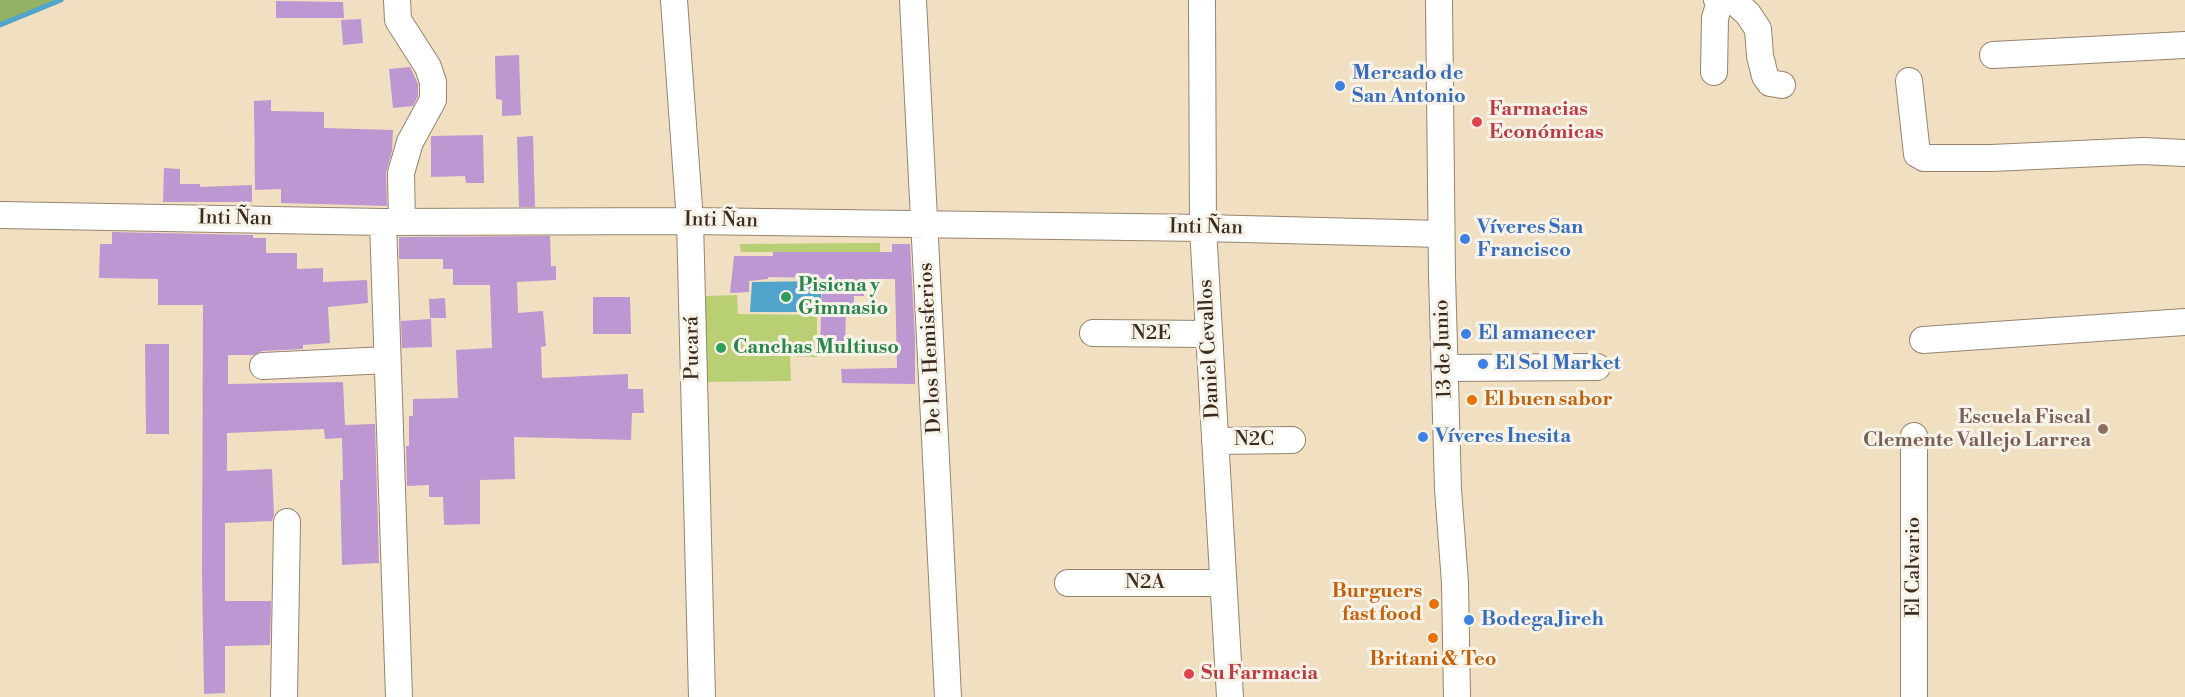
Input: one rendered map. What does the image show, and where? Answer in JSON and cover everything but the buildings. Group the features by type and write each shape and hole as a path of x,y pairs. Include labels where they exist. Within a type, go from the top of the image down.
{"street":[{"path":"397,0 398,20 428,67 433,91 433,100 410,142 401,173 392,222 387,360 399,697"},
{"name":"Pucará","path":"674,0 690,221 702,697"},
{"name":"De los Hemisferios","path":"913,0 948,697"},
{"name":"Daniel Cevallos","path":"1202,0 1203,228 1230,697"},
{"name":"13 de Junio","path":"1439,0 1441,234 1448,489 1455,583 1458,697"},
{"path":"1714,72 1715,18 1719,5 1717,0"},
{"path":"1733,0 1748,14 1758,29 1760,56 1765,76 1770,83 1782,85"},
{"path":"1993,55 2185,45"},
{"path":"1909,81 1917,154 1924,158 1992,158 2143,151 2185,153"},
{"name":"Inti Ñan","path":"0,214 392,222 690,221 1203,228 1441,234"},
{"path":"1923,340 2185,322"},
{"name":"N2E","path":"1093,333 1209,334"},
{"path":"263,366 387,360"},
{"path":"1445,368 1597,367"},
{"name":"El Calvario","path":"1914,436 1914,697"},
{"name":"N2C","path":"1215,441 1292,440"},
{"path":"284,697 287,522"},
{"name":"N2A","path":"1068,583 1223,583"}],"green space":[{"path":"0,0 61,0 0,25"},
{"path":"880,243 880,252 741,252 740,244"},
{"path":"737,295 738,314 817,315 817,357 790,356 791,381 706,382 706,296"}],"water":[{"name":"Pisicna y Gimnasio","path":"821,281 821,312 750,312 752,282"}],"waterway":[{"path":"0,25 61,0"}],"place":[{"name":"Mercado de San Antonio","path":"1340,86"},
{"name":"Farmacias Económicas","path":"1477,122"},
{"name":"Víveres San Francisco","path":"1465,239"},
{"name":"Pisicna y Gimnasio","path":"786,297"},
{"name":"El amanecer","path":"1466,334"},
{"name":"Canchas Multiuso","path":"721,348"},
{"name":"El Sol Market","path":"1483,364"},
{"name":"El buen sabor","path":"1472,400"},
{"name":"Escuela Fiscal Clemente Vallejo Larrea","path":"2103,429"},
{"name":"Víveres Inesita","path":"1423,437"},
{"name":"Burguers fast food","path":"1434,604"},
{"name":"Bodega Jireh","path":"1469,620"},
{"name":"Britani & Teo","path":"1433,638"},
{"name":"Su Farmacia","path":"1189,674"}]}
